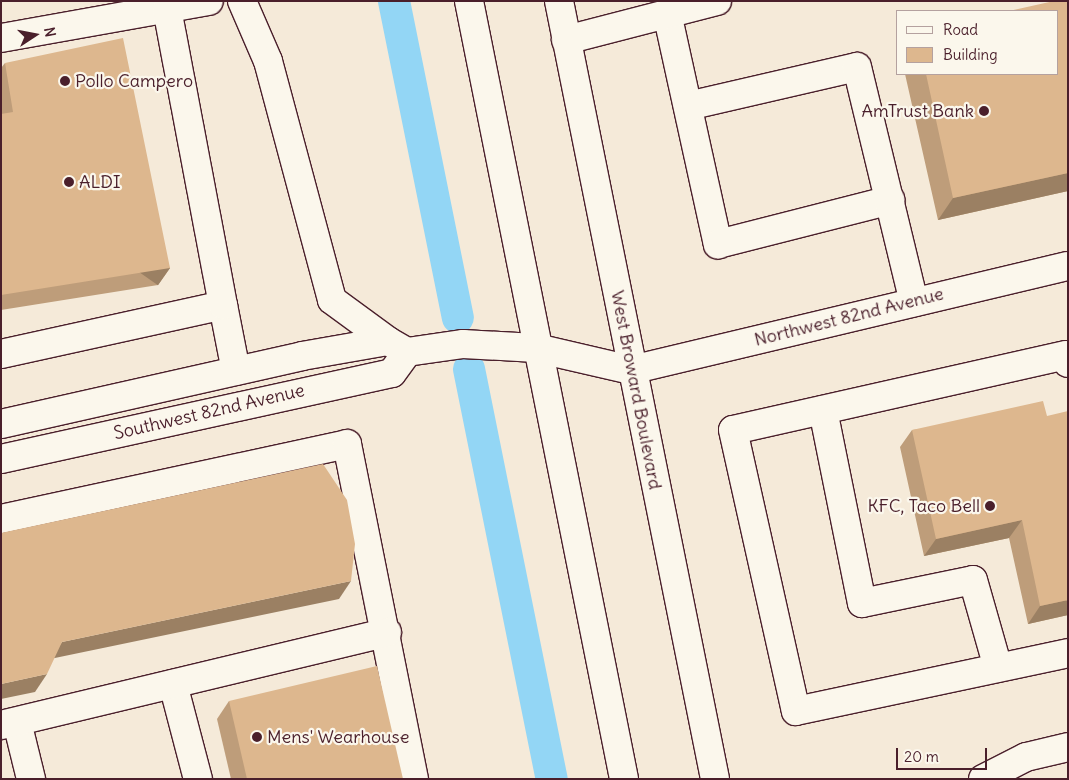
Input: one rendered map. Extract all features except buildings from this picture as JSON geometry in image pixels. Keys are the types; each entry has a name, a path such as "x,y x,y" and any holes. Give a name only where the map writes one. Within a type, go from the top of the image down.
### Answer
{"main road":[{"path":"1,38 209,1"},
{"path":"242,1 268,61 332,300 397,347"},
{"path":"469,1 536,348 624,779"},
{"name":"West Broward Boulevard","path":"558,1 715,779"},
{"path":"566,40 716,1"},
{"path":"167,9 236,371"},
{"path":"667,14 718,244 890,200"},
{"path":"688,106 857,67 914,302"},
{"name":"Northwest 82nd Avenue","path":"631,370 1068,266"},
{"path":"1,354 223,305"},
{"name":"Southwest 82nd Avenue","path":"1,424 236,371 397,347 463,344 536,348 631,370"},
{"name":"Southwest 82nd Avenue","path":"1,459 392,373 397,347"},
{"path":"1068,363 1066,355 733,430 796,711 1068,653"},
{"path":"126,396 133,429"},
{"path":"823,410 862,604 973,580 998,668"},
{"path":"1,519 347,444 414,779"},
{"path":"31,779 9,724 386,632"},
{"path":"173,684 198,779"},
{"path":"983,779 1026,757 1068,747"}],"waterway":[{"path":"394,1 458,318"},
{"path":"469,369 552,779"}],"place":[{"name":"Pollo Campero","path":"65,81"},
{"name":"AmTrust Bank","path":"984,111"},
{"name":"ALDI","path":"69,182"},
{"name":"KFC, Taco Bell","path":"990,506"},
{"name":"Mens' Wearhouse","path":"257,737"}]}
